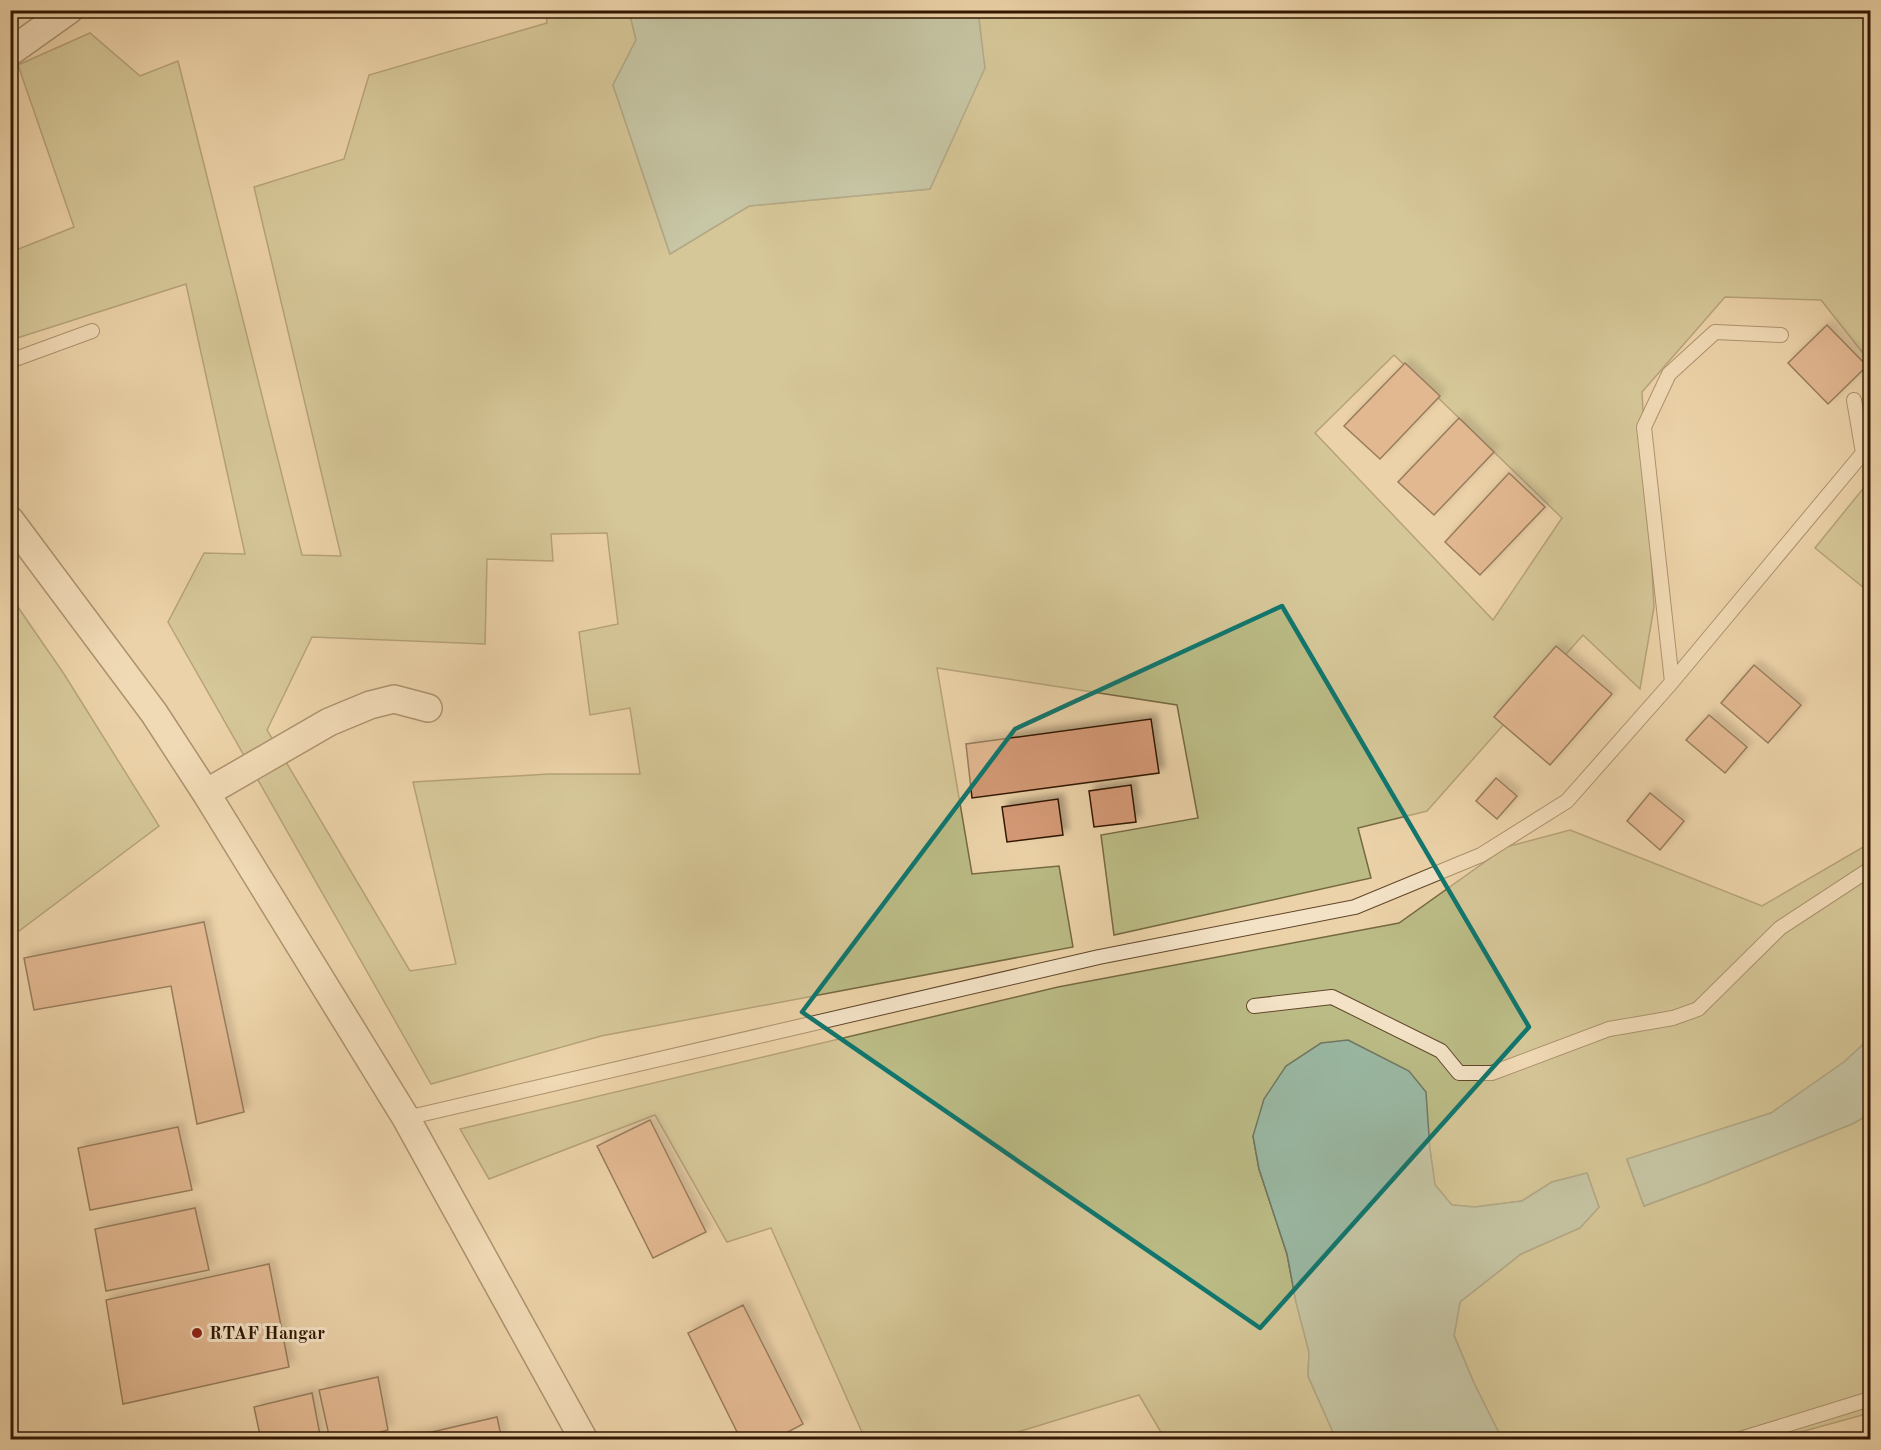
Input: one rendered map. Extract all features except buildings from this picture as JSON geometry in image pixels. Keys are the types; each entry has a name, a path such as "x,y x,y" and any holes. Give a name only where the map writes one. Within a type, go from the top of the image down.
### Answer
{"street":[{"path":"10,52 69,10"},
{"path":"10,520 154,713 206,793 406,1118 584,1440"},
{"path":"206,793 329,722 370,705 394,699 428,708"}],"lane":[{"path":"10,361 92,331"},
{"path":"1672,682 1644,427 1669,374 1714,332 1781,335"},
{"path":"406,1118 1099,957 1354,907 1481,855 1568,801 1672,682 1863,453 1854,400"},
{"path":"1254,1006 1332,997 1442,1051 1459,1073 1492,1073 1609,1029 1673,1018 1698,1009 1780,928 1870,870"},
{"path":"1737,1440 1870,1399"}],"highlighted area":[{"path":"1282,606 1529,1027 1260,1328 802,1012 1015,729"}],"green space":[{"path":"546,11 629,11 636,40 613,85 670,254 749,206 930,189 984,68 978,11 1870,11 1870,362 1821,300 1725,297 1642,392 1654,607 1640,689 1583,635 1427,811 1358,828 1371,878 1114,935 1101,835 1198,818 1177,705 937,668 972,874 1059,866 1073,947 601,1036 431,1084 168,622 204,553 245,554 186,284 11,340 11,252 74,227 18,65 90,33 140,76 178,61 302,555 341,556 254,187 344,159 369,75 547,23","holes":["1394,355 1562,518 1493,620 1315,433","607,533 618,624 579,632 590,715 630,708 640,774 549,774 413,782 456,964 410,971 267,730 312,637 485,644 487,559 553,561 551,534"]},
{"path":"1870,480 1870,593 1815,548"},
{"path":"11,597 64,674 159,826 11,937"},
{"path":"1570,830 1762,906 1870,843 1870,1038 1844,1062 1771,1113 1627,1160 1644,1206 1852,1124 1870,1114 1870,1413 1775,1439 1502,1439 1474,1383 1454,1335 1460,1302 1521,1254 1580,1228 1599,1207 1587,1174 1552,1182 1522,1201 1475,1207 1452,1205 1435,1185 1430,1150 1253,1136 1259,1169 1287,1254 1309,1352 1308,1376 1336,1439 1165,1439 1139,1395 995,1439 865,1439 771,1228 727,1242 655,1115 489,1179 460,1129 1058,987 1399,923 1506,847"}],"shaded area":[{"path":"629,11 978,11 985,68 930,189 749,206 670,254 613,85 636,40"},
{"path":"1870,1038 1870,1114 1852,1124 1644,1206 1627,1159 1771,1113 1844,1062"},
{"path":"1348,1040 1409,1071 1426,1092 1435,1185 1452,1205 1475,1207 1522,1201 1552,1182 1587,1173 1599,1207 1580,1228 1521,1254 1460,1302 1454,1336 1502,1439 1336,1439 1308,1376 1309,1352 1287,1254 1259,1169 1253,1136 1264,1099 1286,1066 1321,1043"}],"place":[{"name":"RTAF Hangar","path":"197,1333"}]}
